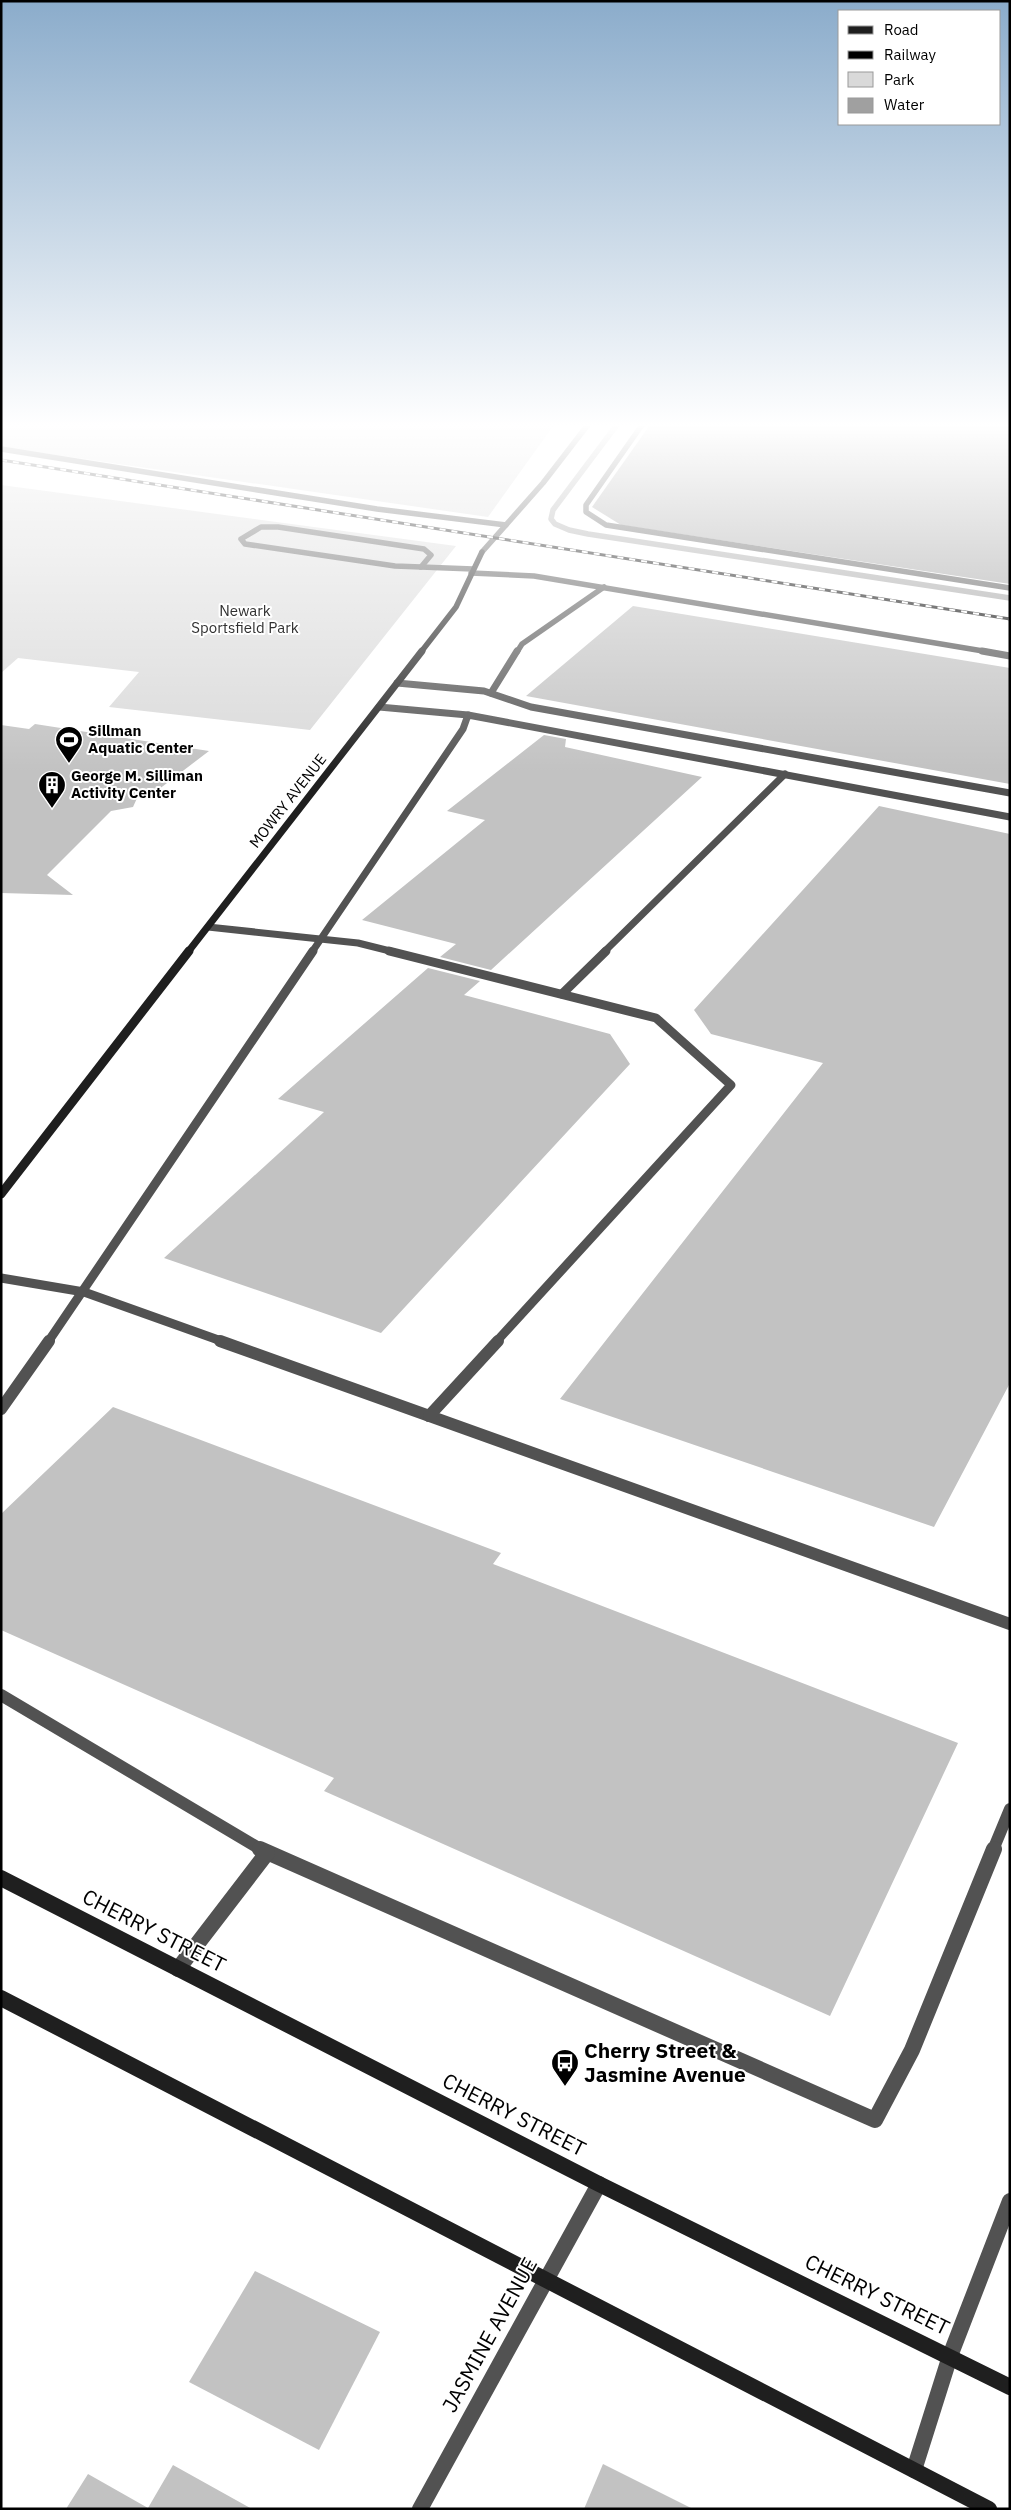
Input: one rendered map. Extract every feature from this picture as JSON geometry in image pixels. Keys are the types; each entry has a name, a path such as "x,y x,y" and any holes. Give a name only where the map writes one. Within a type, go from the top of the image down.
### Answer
{"main road":[{"name":"MOWRY AVENUE","path":"1,1194 456,607 482,552"},
{"name":"CHERRY STREET","path":"1,1878 599,2184 1010,2387"},
{"path":"1,1998 989,2509"}],"street":[{"path":"241,539 245,544 395,566 534,576 1010,656"},
{"path":"359,539 424,549 431,554 421,567"},
{"name":"MOWRY AVENUE","path":"482,552 493,539"},
{"path":"697,539 1010,588"},
{"path":"491,693 522,644 604,587"},
{"path":"397,683 491,693 531,707 1010,793"},
{"path":"379,707 468,715 1010,817"},
{"path":"1,1409 84,1292 463,729 468,715"},
{"path":"562,994 785,774"},
{"path":"208,927 358,943 656,1018 731,1085 429,1416"},
{"path":"1,1278 84,1292 1010,1624"},
{"path":"1,1695 267,1854 874,2120 912,2050 1010,1809"},
{"path":"178,1969 267,1854"},
{"name":"JASMINE AVENUE","path":"420,2509 599,2184"},
{"path":"914,2470 950,2356 1010,2201"}],"green space":[{"name":"Newark Sportsfield Park","path":"1,539 405,539 456,546 310,730 109,707 139,672 18,658 1,673"}],"water":[{"path":"714,539 1010,539 1010,584"}],"building":[{"path":"633,606 1010,668 1010,784 526,696"},
{"name":"George M. Silliman Activity Center","path":"35,724 209,751 150,796 138,796 133,807 111,811 47,875 73,895 1,893 1,725 29,729"},
{"path":"544,735 566,739 565,747 702,777 491,970 440,957 456,944 362,920 485,820 447,811"},
{"path":"879,806 1010,834 1010,1383 934,1527 560,1399 823,1063 711,1034 694,1010"},
{"path":"428,968 480,981 464,995 610,1034 630,1064 381,1333 164,1258 324,1112 278,1099"},
{"path":"113,1407 501,1553 493,1564 958,1743 830,2016 324,1791 334,1778 1,1630 1,1514"},
{"path":"255,2271 380,2332 319,2450 189,2382"},
{"path":"603,2464 693,2509 584,2509"},
{"path":"173,2465 252,2509 66,2509 88,2474 148,2508"}],"waterway":[{"path":"622,539 1010,598"}],"railway":[{"path":"503,539 1010,619"}],"place":[{"name":"Sillman Aquatic Center","path":"69,764"},
{"name":"George M. Silliman Activity Center","path":"52,809"},
{"name":"Cherry Street & Jasmine Avenue","path":"565,2087"}]}
